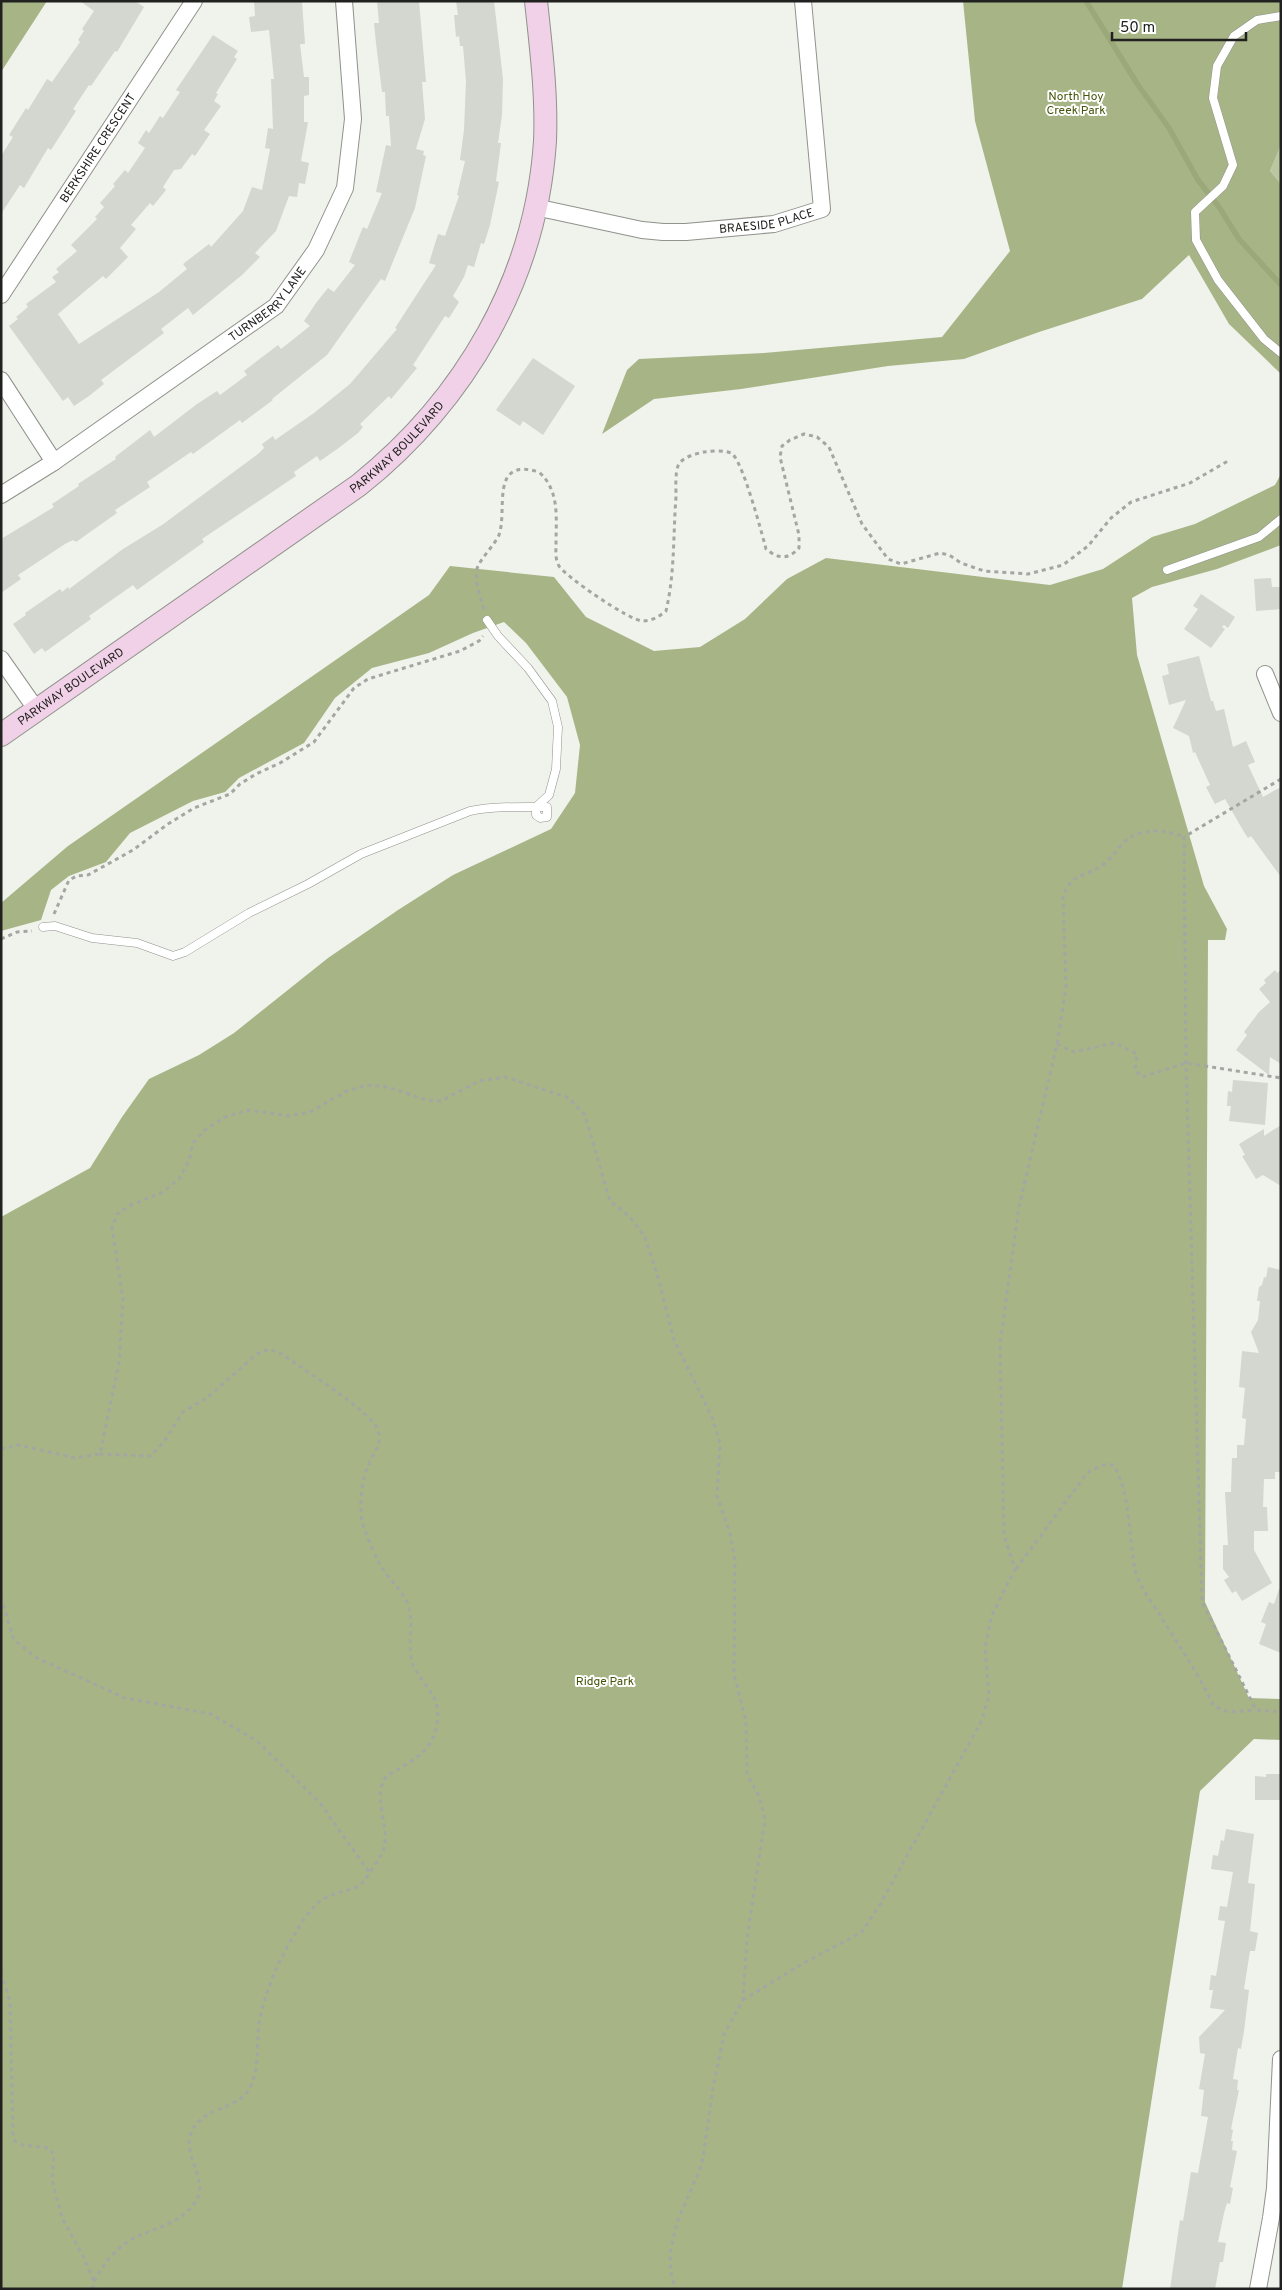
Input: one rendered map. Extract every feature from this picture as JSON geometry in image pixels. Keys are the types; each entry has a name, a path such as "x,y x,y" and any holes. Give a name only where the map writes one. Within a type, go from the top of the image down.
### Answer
{"street":[{"name":"BERKSHIRE CRESCENT","path":"1,295 194,1"},
{"name":"TURNBERRY LANE","path":"1,495 54,462 276,306 316,250 345,188 352,128 353,118 344,1"},
{"name":"PARKWAY BOULEVARD","path":"1,735 359,485 405,445 426,423 457,384 484,341 514,277 535,208 544,150 546,115 536,1"},
{"name":"BRAESIDE PLACE","path":"535,208 642,230 663,232 774,224 822,209 803,1"},
{"path":"1,380 54,462"},
{"path":"1,659 36,709"},
{"path":"1264,674 1281,713"},
{"path":"1258,2289 1272,2218 1281,2059"}],"lane":[{"path":"1281,16 1257,20 1234,36 1217,66 1214,98 1233,165 1220,188 1194,212 1196,240 1218,280 1264,339 1281,353"},
{"path":"1167,570 1259,537 1281,519"},
{"path":"43,927 55,926 92,938 137,944 173,956 185,952 249,913 308,884 361,854 470,811 484,808 548,807 556,769 558,726 552,701 528,668 498,636 487,620"},
{"path":"536,807 550,795"}],"path":[{"path":"1,938 17,932 31,931 43,927 56,909 69,880 77,876 88,875 133,850 194,808 230,794 240,784 256,774 298,754 314,742 354,688 368,678 460,651 479,640 486,631 487,620 477,588 477,566 498,535 503,507 502,488 511,474 521,470 539,472 552,487 555,500 556,556 559,566 602,599 640,621 657,618 666,611 673,573 674,517 678,466 686,458 697,454 713,450 731,453 736,458 766,549 775,557 785,558 793,555 799,548 799,535 780,457 782,446 804,434 817,437 829,447 862,524 888,560 901,564 940,553 949,555 961,564 984,571 1028,574 1063,565 1088,546 1111,518 1131,502 1190,483 1228,462"},
{"path":"1184,837 1281,779"},
{"path":"1015,1570 1004,1535 1000,1344 1019,1207 1057,1044 1066,987 1063,896 1067,885 1074,878 1098,868 1112,858 1123,842 1140,834 1159,830 1170,831 1184,837"},
{"path":"1184,837 1186,1063 1202,1602 1256,1710"},
{"path":"1057,1044 1074,1052 1115,1043 1137,1054 1135,1070 1142,1077 1186,1063 1281,1078"},
{"path":"100,1454 119,1362 124,1299 112,1228 117,1214 131,1205 161,1194 179,1179 189,1161 193,1143 206,1129 225,1117 249,1110 289,1116 310,1112 347,1091 367,1085 388,1087 426,1100 440,1101 479,1081 505,1077 569,1098 585,1115 610,1201 629,1216 645,1237 657,1274 674,1340 712,1417 720,1443 717,1496 730,1533 736,1562 734,1674 746,1721 747,1774 759,1796 765,1820 747,1939 743,2000 724,2034 713,2088 702,2164 677,2222 670,2253 671,2273 675,2289"},
{"path":"1,1449 20,1445 75,1458 100,1454 150,1456 164,1443 183,1412 208,1397 257,1354 270,1349 282,1354 369,1416 378,1430 379,1446 369,1463 362,1489 362,1522 380,1566 402,1595 409,1608 412,1665 437,1701 437,1723 433,1741 420,1757 386,1777 384,1782 381,1803 384,1850 360,1885 320,1900 296,1932 273,1976 259,2024 258,2055 254,2076 248,2090 239,2100 213,2110 199,2120 190,2134 189,2151 197,2174 199,2188 197,2199 187,2211 161,2228 130,2240 108,2260 94,2281 92,2289"},
{"path":"743,2000 802,1964 862,1932 881,1902 982,1720 989,1695 985,1648 992,1615 1015,1570 1087,1473 1102,1465 1113,1465 1119,1472 1130,1525 1135,1570 1145,1591 1200,1679 1214,1706 1228,1712 1256,1710 1281,1712"},
{"path":"1,1597 14,1640 37,1658 124,1698 211,1714 257,1741 320,1803 369,1872"},
{"path":"1,1973 10,2001 13,2136 15,2141 23,2145 50,2148 54,2155 52,2180 62,2218 83,2256 94,2281"}],"green space":[{"path":"1,1 47,1 1,72"},
{"name":"North Hoy Creek Park","path":"963,1 1281,1 1281,145 1270,171 1281,184 1281,374 1229,324 1189,255 1142,299 1039,332 964,359 888,366 741,389 654,399 602,434 627,370 639,359 764,353 942,337 1010,251 975,121"},
{"path":"1281,145 1281,184 1270,171"},
{"name":"Ridge Park","path":"1281,474 1281,545 1217,569 1152,587 1132,598 1137,655 1204,886 1227,929 1225,940 1208,940 1205,1602 1249,1698 1281,1699 1281,1740 1254,1739 1200,1791 1122,2289 1,2289 1,1217 90,1168 122,1117 149,1079 199,1055 234,1033 328,958 453,875 551,829 575,793 580,745 567,697 526,643 504,622 473,633 429,653 372,668 335,698 304,743 239,778 225,792 193,801 130,833 106,862 69,876 51,890 41,920 1,931 1,903 68,846 429,595 450,566 554,577 586,617 654,651 700,647 745,619 787,579 826,558 1050,585 1103,569 1152,537 1195,524 1275,485"}],"building":[{"path":"80,1 135,1 144,7 117,52 115,51 73,109 76,111 51,150 48,148 24,188 20,185 1,214 1,156 13,137 9,135 26,108 28,110 47,79 52,82 80,42 78,40 84,31 82,29 94,11"},
{"path":"254,1 302,1 305,44 300,44 304,77 309,77 309,95 304,96 304,122 308,122 301,161 309,163 305,184 299,183 297,197 289,196 276,231 255,253 260,257 242,275 193,315 188,308 161,329 164,333 101,380 104,384 89,396 74,406 68,397 63,401 9,326 28,307 26,304 56,282 52,277 59,272 56,269 77,251 71,245 97,219 95,217 104,207 100,203 115,186 113,184 125,170 128,173 145,148 138,143 146,130 149,133 160,116 163,118 180,92 176,90 213,35 238,51 234,57 237,59 216,93 218,94 214,101 221,106 204,130 210,134 195,156 192,154 181,169 174,170 163,187 166,190 153,206 150,203 131,225 136,229 120,248 128,257 106,279 103,276 58,314 79,344 159,292 187,269 183,264 209,244 211,247 243,211 252,187 262,190 270,149 265,148 268,128 273,129 271,79 274,79 269,30 251,32 249,17 255,16"},
{"path":"377,1 419,1 426,82 422,82 425,119 416,149 424,151 423,155 426,156 415,208 385,281 381,279 327,355 273,400 242,423 240,420 193,454 191,452 147,482 150,487 115,510 117,513 76,542 73,540 65,544 18,575 21,579 1,593 1,539 54,507 52,504 116,459 115,457 150,430 154,437 197,404 217,391 220,395 247,375 244,371 278,345 281,349 310,326 304,321 316,303 328,288 334,292 355,265 349,262 363,227 367,229 382,193 376,192 386,145 391,146 389,116 386,116 385,92 382,92 374,23 379,23"},
{"path":"456,1 494,1 503,79 502,115 498,143 501,143 496,181 499,182 484,244 481,243 474,267 468,265 464,277 453,296 459,302 449,318 445,316 413,365 417,368 391,399 389,396 360,424 363,427 358,433 340,447 320,461 317,456 294,472 296,476 202,539 204,542 137,590 133,585 89,616 91,619 45,652 42,648 34,654 13,624 26,615 25,613 60,589 62,592 68,587 69,589 123,549 162,525 258,454 264,448 262,444 273,436 275,440 314,413 350,384 397,329 395,328 436,265 429,263 438,234 445,236 459,196 457,195 465,161 460,160 464,130 466,81 463,46 460,46 459,36 456,37 454,15 458,15"},
{"path":"533,358 575,386 543,435 523,421 520,426 496,410"},
{"path":"1271,578 1272,587 1281,587 1281,609 1256,611 1254,579"},
{"path":"1201,594 1235,617 1228,628 1224,625 1222,627 1225,629 1211,648 1184,629 1198,609 1193,606"},
{"path":"1199,656 1211,701 1213,701 1216,711 1224,709 1233,747 1246,741 1255,762 1248,765 1263,797 1281,787 1281,877 1251,836 1248,838 1225,799 1215,804 1206,787 1210,785 1195,752 1193,753 1189,736 1173,728 1186,700 1169,705 1162,676 1169,674 1167,664"},
{"path":"1275,970 1277,973 1281,970 1281,1064 1270,1057 1269,1075 1236,1050 1247,1035 1244,1032 1259,1012 1270,1002 1259,989 1266,983 1264,980"},
{"path":"1233,1080 1268,1083 1265,1125 1229,1121 1231,1106 1227,1106 1228,1091 1232,1092"},
{"path":"1281,1125 1281,1186 1263,1175 1256,1179 1242,1156 1245,1155 1239,1144 1264,1129 1264,1136"},
{"path":"1268,1267 1281,1270 1281,1472 1275,1472 1275,1479 1264,1479 1263,1507 1267,1507 1268,1531 1254,1531 1254,1550 1272,1583 1242,1601 1236,1591 1232,1593 1224,1580 1229,1577 1223,1569 1223,1545 1228,1545 1225,1492 1231,1492 1232,1458 1237,1458 1237,1445 1244,1445 1246,1419 1242,1418 1245,1388 1239,1387 1242,1351 1259,1353 1251,1332 1258,1320 1260,1301 1257,1301 1259,1287 1262,1285 1264,1277 1266,1278"},
{"path":"1279,1589 1281,1589 1281,1653 1259,1644 1266,1624 1261,1622 1269,1602 1274,1604"},
{"path":"1266,1774 1281,1774 1281,1800 1255,1800 1255,1776 1266,1777"},
{"path":"1226,1829 1254,1834 1248,1883 1255,1884 1250,1931 1258,1933 1255,1951 1250,1951 1244,1989 1249,1990 1244,2031 1241,2049 1238,2048 1233,2079 1238,2080 1237,2090 1239,2090 1231,2129 1233,2130 1232,2150 1237,2151 1230,2187 1233,2188 1230,2204 1227,2203 1224,2213 1218,2242 1226,2243 1223,2262 1220,2262 1215,2289 1170,2289 1180,2220 1183,2221 1191,2172 1198,2173 1208,2117 1201,2116 1204,2090 1199,2089 1205,2054 1200,2053 1199,2037 1225,2010 1210,2008 1213,1990 1209,1990 1211,1975 1216,1976 1225,1921 1218,1920 1220,1906 1227,1907 1233,1872 1211,1869 1213,1855 1218,1856 1221,1840 1224,1841"}],"waterway":[{"path":"1086,1 1138,85 1169,128 1198,180 1219,207 1239,239 1281,285"}]}
